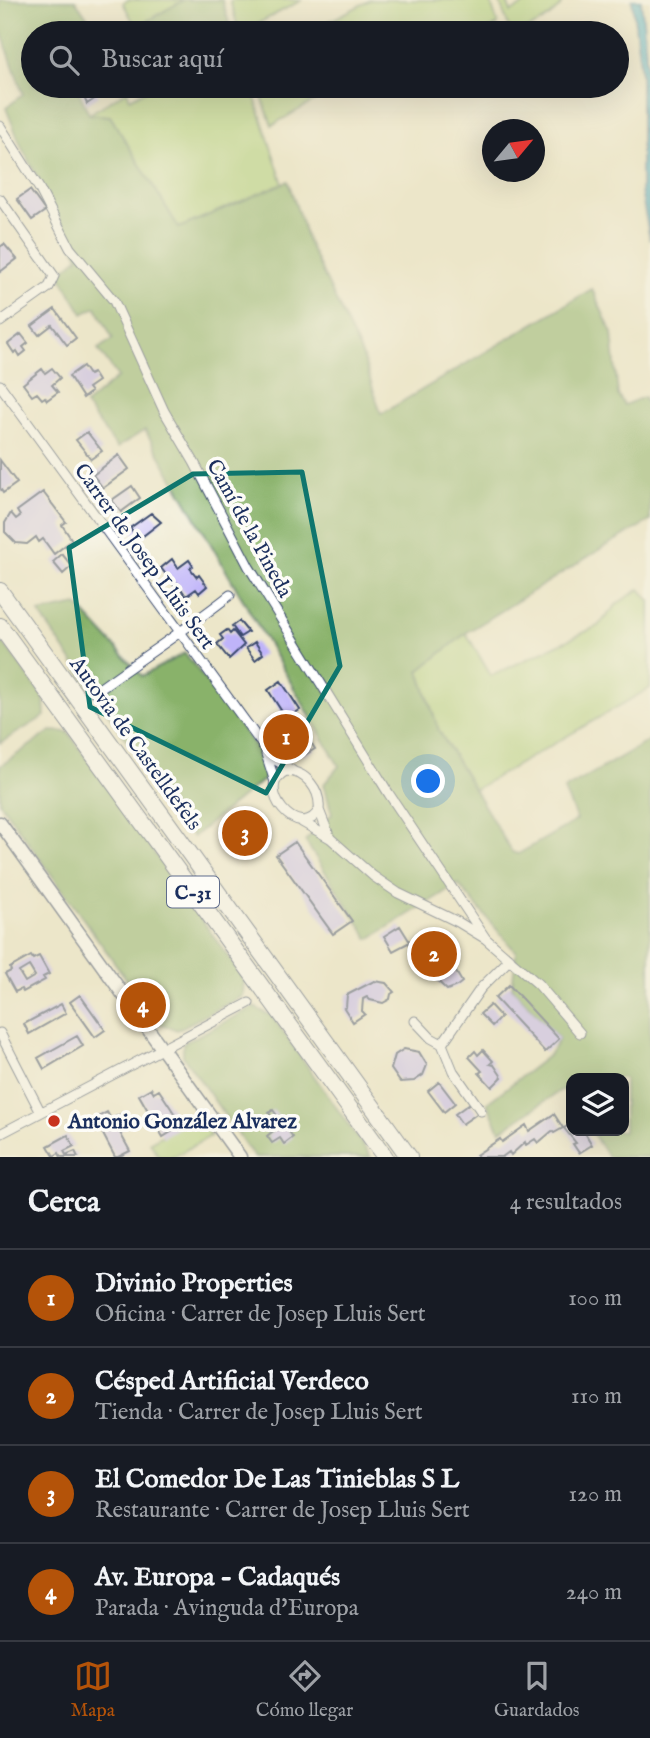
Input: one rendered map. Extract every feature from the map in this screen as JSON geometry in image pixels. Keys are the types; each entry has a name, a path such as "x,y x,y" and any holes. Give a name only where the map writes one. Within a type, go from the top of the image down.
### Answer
{"highway":[{"name":"Autovia de Castelldefels","path":"0,591 410,1157"},
{"name":"Autovia de Castelldefels","path":"0,626 385,1157"}],"street":[{"name":"Camí de la Pineda","path":"0,126 39,188 70,248 114,301 156,395 248,567 388,794 486,939"},
{"path":"0,199 53,273 54,280 0,322"},
{"name":"Carrer de Josep Lluis Sert","path":"0,385 263,746 275,761 307,779 314,787 320,802 318,810 330,838"},
{"path":"95,692 230,595"},
{"name":"Carrer de Josep Lluis Sert","path":"263,746 275,782 273,789 280,806 292,818 330,838 373,876 398,893 486,939 559,1006 580,1033"},
{"path":"275,782 280,773 293,771"},
{"path":"302,822 316,815 318,810"},
{"path":"0,823 240,1157"},
{"path":"442,1044 481,988 510,959"},
{"path":"0,1134 249,1003"},
{"path":"415,1021 431,1038 442,1044 453,1071 481,1111"},
{"path":"0,1033 40,1111"}],"highlighted area":[{"path":"302,472 340,666 266,793 90,707 69,548 193,474"}],"green space":[{"path":"0,0 75,0 90,21 21,21 21,88 0,28"},
{"path":"128,0 184,0 147,21 133,21 123,3"},
{"path":"184,0 222,0 228,21 147,21"},
{"path":"302,0 263,21 236,21 230,1"},
{"path":"370,0 490,0 497,21 330,21"},
{"path":"499,0 506,0 511,12 532,0 564,0 542,21 507,21"},
{"path":"21,96 21,98 82,98 89,114 110,116 179,228 288,181 308,242 363,357 381,414 592,289 612,333 618,395 624,405 644,397 650,411 650,521 466,633 419,671 439,731 512,852 518,854 577,820 564,790 650,740 650,1157 608,1157 594,1136 629,1136 629,1073 566,1073 566,1094 563,1089 500,1131 487,1103 549,1055 559,1039 512,988 516,952 458,884 369,939 305,841 332,814 324,784 339,766 145,430 117,448 85,405 118,377 98,349 113,339 96,307 83,314 59,274 79,257 22,148 6,108"},
{"path":"115,98 255,98 283,184 179,228 110,116 89,114"},
{"path":"262,98 320,98 272,125"},
{"path":"640,589 650,601 650,688 474,790 439,731 419,671 466,633 491,676 598,626 618,603"},
{"path":"77,605 142,676 185,653 274,771 193,837 39,613"},
{"path":"0,638 44,698 45,716 0,743"},
{"path":"51,731 68,732 244,979 243,996 177,1030 158,1023 0,803 0,766"},
{"path":"254,1007 272,1016 371,1157 254,1157 183,1056 183,1043"},
{"path":"197,1116 211,1136 173,1157 159,1157 150,1142"}],"water":[{"path":"632,0 641,0 644,30 649,120 650,240 641,191 641,74"}],"building":[{"path":"84,98 96,98 87,104"},
{"path":"30,190 45,211 32,220 17,199"},
{"path":"4,244 17,259 0,272 0,247"},
{"path":"55,309 76,338 67,345 52,325 39,335 32,326"},
{"path":"21,334 28,343 23,347 26,351 20,356 17,351 14,353 8,344"},
{"path":"83,366 89,375 93,373 98,381 88,388 91,392 83,398 69,376"},
{"path":"52,368 60,378 52,385 58,392 47,400 37,393 32,396 23,384 42,369 45,373"},
{"path":"87,432 102,451 91,459 76,440"},
{"path":"119,455 129,469 103,488 93,475"},
{"path":"0,460 17,483 3,493 0,488"},
{"path":"132,486 140,498 121,512 112,500"},
{"path":"43,492 66,522 62,525 72,540 54,554 43,539 39,542 36,537 27,544 16,543 5,532 5,523 11,513 16,519 20,516 17,511"},
{"path":"151,513 161,522 139,539 130,528"},
{"path":"62,554 72,566 63,574 53,562"},
{"path":"172,559 178,568 189,560 193,566 190,568 207,586 199,593 196,589 186,596 161,568"},
{"path":"239,621 248,632 240,637 232,626"},
{"path":"227,630 230,634 233,631 244,645 229,659 217,644 223,639 220,635"},
{"path":"255,642 263,654 255,660 246,648"},
{"path":"281,681 300,710 286,718 268,690"},
{"path":"301,726 315,749 303,756 292,738 286,742 281,735"},
{"path":"250,815 266,836 243,854 227,833"},
{"path":"295,842 352,921 333,934 276,855"},
{"path":"400,926 410,942 393,951 384,936"},
{"path":"434,949 455,970 462,982 457,986 447,990 426,970 428,968 423,962"},
{"path":"31,956 33,959 39,956 49,974 43,977 45,980 23,992 21,989 15,992 5,974 11,971 10,968","holes":["29,966 35,976 25,982 19,972"]},
{"path":"374,981 386,983 394,992 390,999 383,1003 367,997 363,999 362,1011 365,1014 353,1022 344,1008 347,995"},
{"path":"509,985 559,1039 545,1052 495,998"},
{"path":"80,995 105,1030 95,1037 70,1002"},
{"path":"61,1004 66,1013 29,1034 24,1024"},
{"path":"490,1005 501,1017 492,1026 480,1014"},
{"path":"77,1036 83,1046 44,1069 38,1058"},
{"path":"404,1049 419,1052 427,1065 423,1075 414,1081 400,1082 391,1069 395,1055"},
{"path":"483,1050 493,1061 490,1064 494,1065 502,1077 492,1087 469,1057 475,1051 478,1055"},
{"path":"439,1082 455,1103 444,1112 428,1091"},
{"path":"151,1088 154,1093 159,1090 182,1125 163,1137 139,1095"},
{"path":"470,1103 478,1113 462,1124 455,1114"},
{"path":"273,1110 293,1137 284,1144 280,1138 272,1143 267,1136 279,1126 269,1113"},
{"path":"107,1112 111,1119 121,1114 128,1126 119,1131 130,1151 118,1157 115,1157 95,1119"},
{"path":"554,1114 563,1128 554,1133 552,1131 538,1143 535,1139 526,1145 525,1142 511,1155 509,1152 502,1157 476,1155 500,1139 502,1142 526,1125 529,1131"},
{"path":"68,1135 74,1146 64,1151 66,1155 75,1151 78,1157 61,1157 59,1153 54,1156 48,1146"},
{"path":"570,1136 587,1136 592,1145 579,1153 573,1144 576,1143"}],"place":[{"name":"Divinio Properties","path":"286,737"},
{"name":"El Comedor De Las Tinieblas S L","path":"245,833"},
{"name":"Césped Artificial Verdeco","path":"434,954"},
{"name":"Av. Europa - Cadaqués","path":"143,1005"},
{"name":"Antonio González Alvarez","path":"54,1121"}]}
